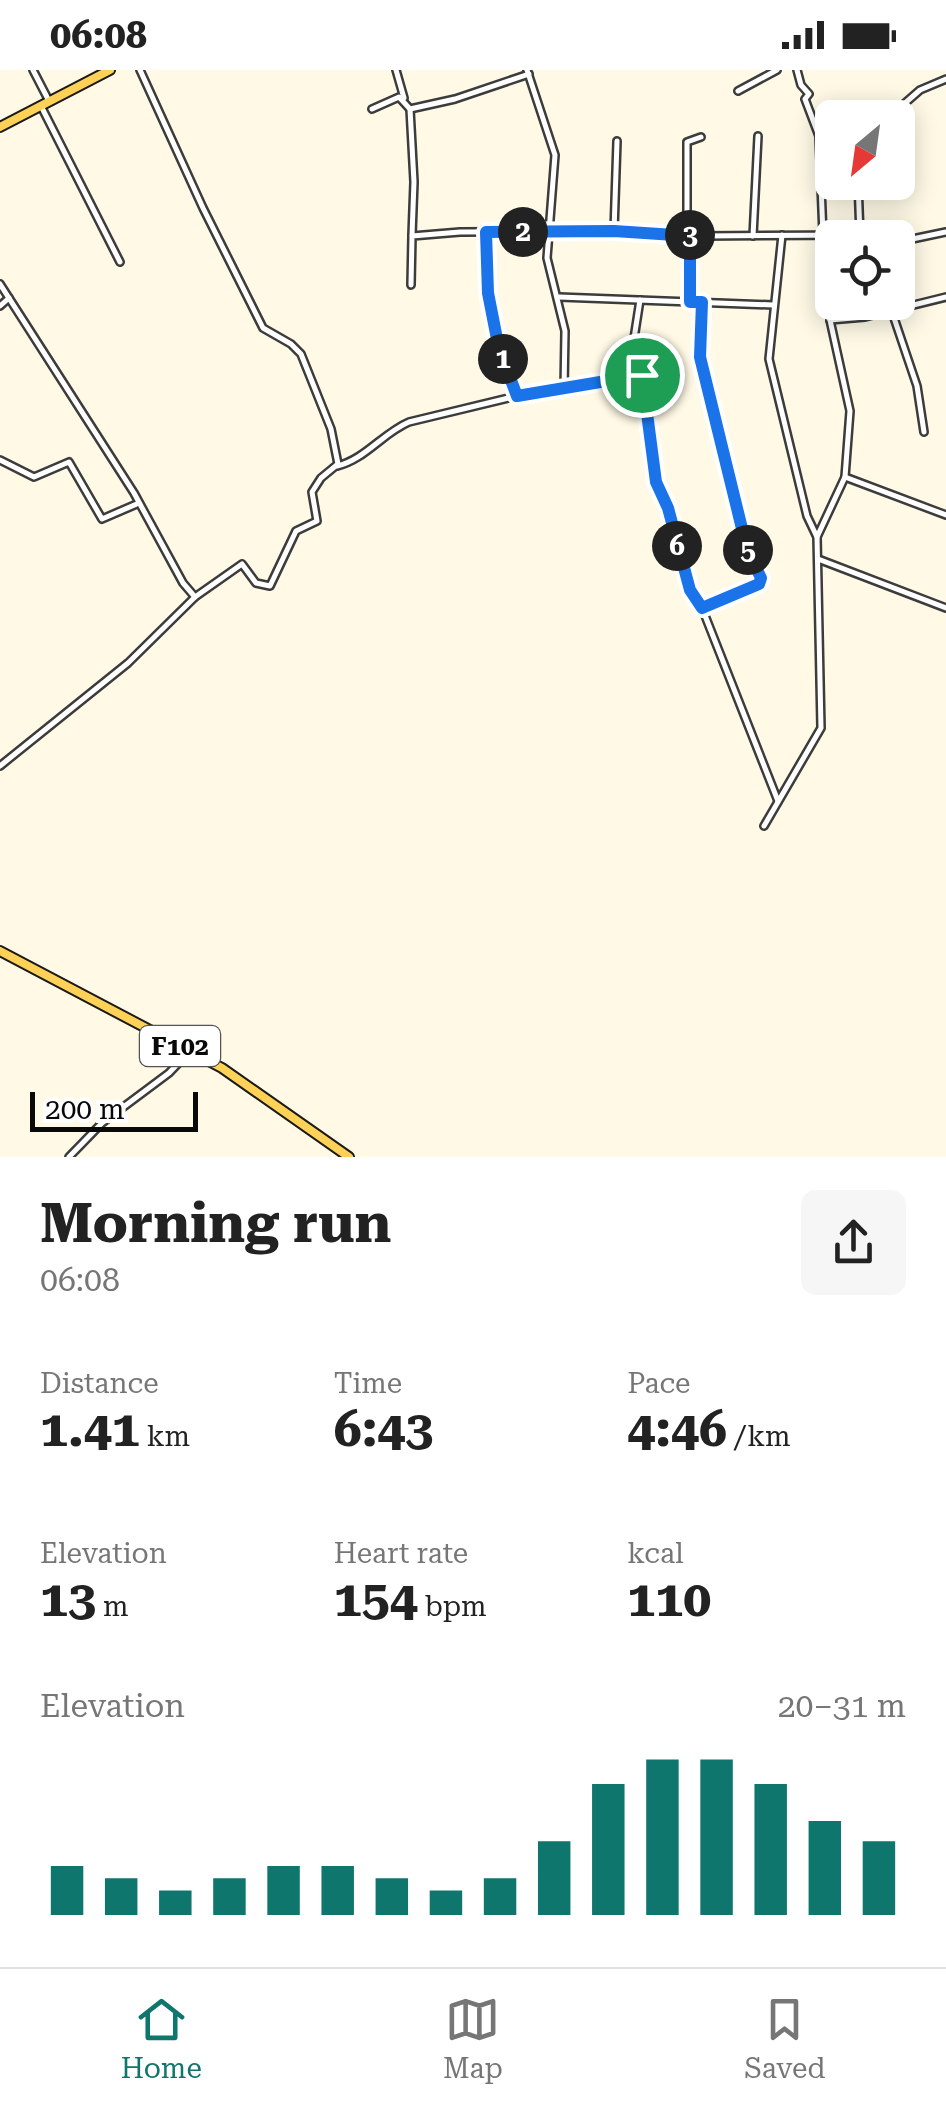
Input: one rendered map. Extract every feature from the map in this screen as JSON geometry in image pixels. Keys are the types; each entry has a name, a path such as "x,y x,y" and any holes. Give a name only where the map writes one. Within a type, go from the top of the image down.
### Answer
{"main road":[{"path":"0,127 110,70"},
{"name":"F102","path":"0,950 249,1085 349,1157"}],"street":[{"path":"33,70 45,104 120,262"},
{"path":"140,70 263,328 301,354 332,429 337,466"},
{"path":"396,70 404,101"},
{"path":"738,91 777,70"},
{"path":"797,70 809,94 807,111 820,136 822,220"},
{"path":"410,108 455,99 528,72 555,155 547,258 567,345 564,389"},
{"path":"910,100 924,88 946,79"},
{"path":"372,109 399,98 410,108 414,182 411,285"},
{"path":"752,236 758,136"},
{"path":"690,302 687,142 701,138"},
{"path":"614,231 617,141"},
{"path":"412,236 614,231 815,235"},
{"path":"486,232 488,293 499,349 517,396"},
{"path":"915,238 946,232"},
{"path":"764,826 821,728 817,537 807,516 769,359 782,235"},
{"path":"0,284 138,503 183,583 195,596"},
{"path":"559,297 773,304"},
{"path":"915,303 946,297"},
{"path":"0,306 9,298"},
{"path":"640,300 633,345 642,375 656,482 668,508 690,590 702,608 778,801"},
{"path":"702,302 700,357 747,549 761,578 759,584 702,608"},
{"path":"817,537 844,477 850,410 830,320"},
{"path":"895,320 917,386 924,432"},
{"path":"0,766 128,662 195,596 242,564 256,584 270,586 296,531 317,521 314,488 337,466 350,462 394,428 517,396 642,375"},
{"path":"0,460 34,477 69,462 102,518 138,503"},
{"path":"844,477 946,515"},
{"path":"818,559 946,608"},
{"path":"70,1157 102,1122 169,1073 190,1051"}],"route":[{"path":"614,231 690,236 690,302 702,302 700,357 747,549 761,578 759,584 702,608 690,590 668,508 656,482 642,375 517,396 499,349 488,293 486,232 614,231"}]}
